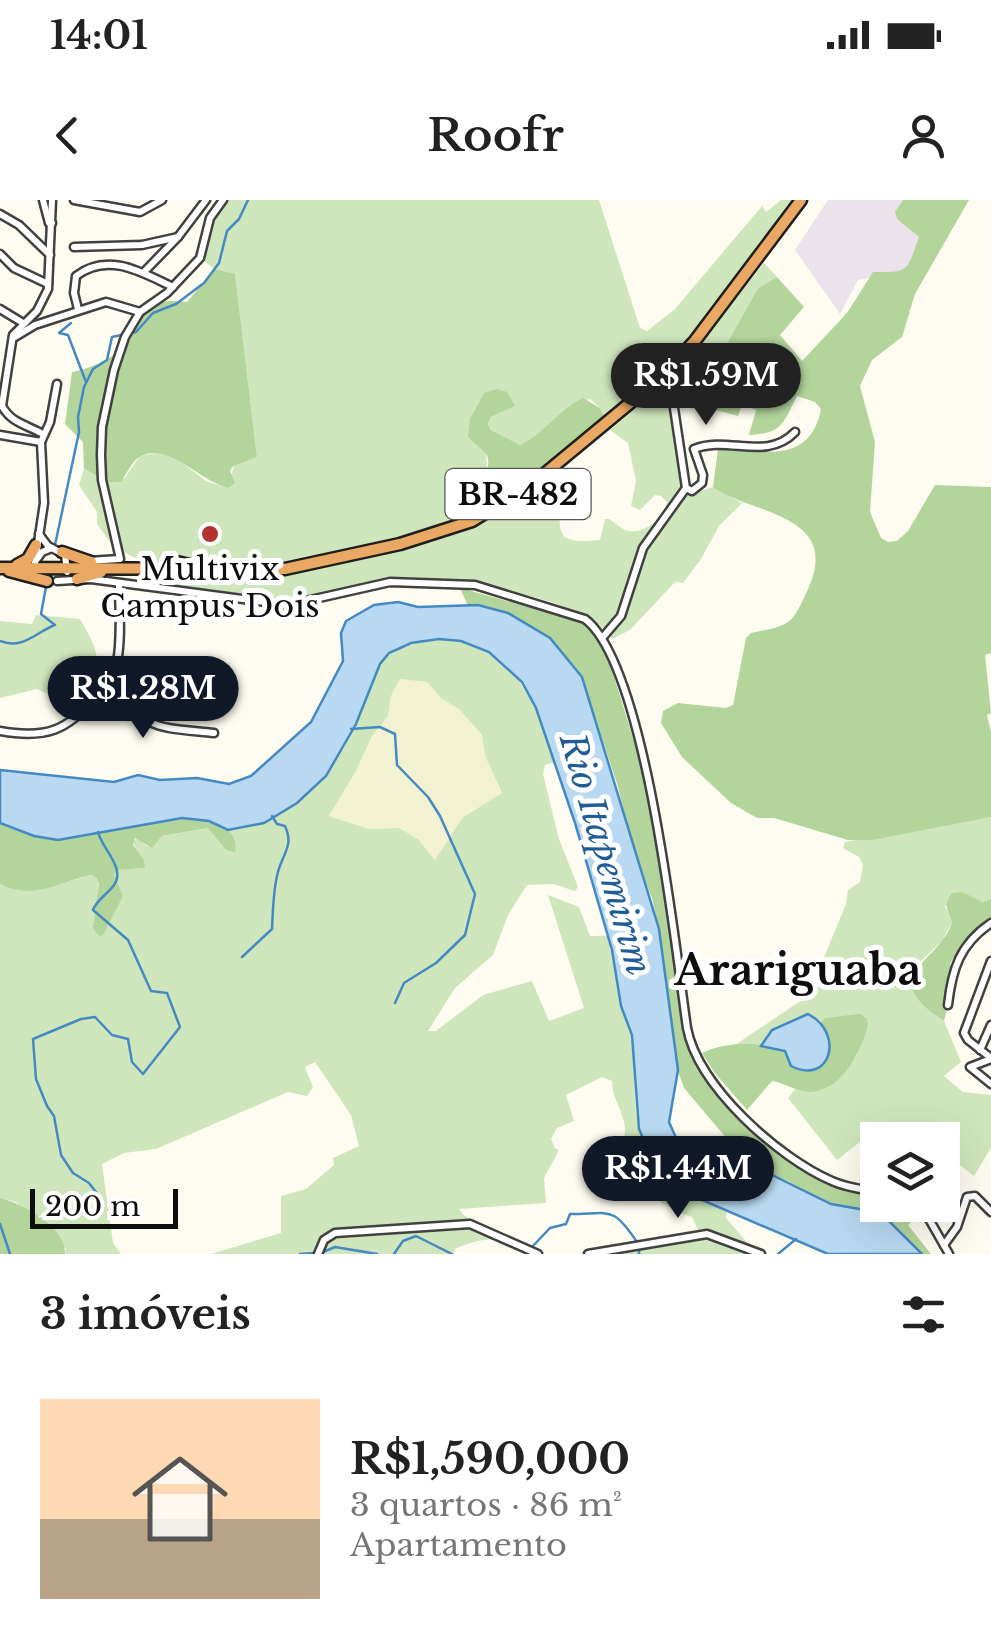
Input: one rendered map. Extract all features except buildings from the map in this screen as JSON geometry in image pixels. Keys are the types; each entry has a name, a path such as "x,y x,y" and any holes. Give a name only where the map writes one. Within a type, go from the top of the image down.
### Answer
{"highway":[{"name":"BR-482","path":"120,563 204,569 304,566 414,540 472,521 546,473 676,362 801,200"},
{"path":"4,568 28,559 37,539"},
{"path":"57,550 81,572"},
{"path":"169,560 204,569"},
{"path":"4,568 35,565 81,572 120,563"},
{"path":"4,568 52,581"}],"street":[{"path":"43,200 50,223"},
{"path":"42,438 7,416 2,406 11,341 22,323 44,302 52,200"},
{"path":"74,200 130,212 147,210 162,200"},
{"path":"145,271 206,200"},
{"path":"120,563 102,480 102,427 120,349 140,312 200,258 210,218 223,200"},
{"path":"0,214 19,225 50,255"},
{"path":"74,246 142,245 178,237"},
{"path":"0,254 14,268 48,284"},
{"path":"78,308 74,282 82,271 109,264 145,271 172,287"},
{"path":"11,341 24,330 78,308 106,302 140,312"},
{"path":"0,310 22,323"},
{"path":"603,637 620,616 643,548 686,488 674,408 676,362"},
{"path":"57,384 50,422 42,438 44,491 35,565 39,576 52,581 81,572"},
{"path":"686,488 692,491 702,483 694,449 778,446 794,432"},
{"path":"0,435 42,438"},
{"path":"37,539 57,550 81,572 118,583 288,605 390,582 475,585 585,619 611,650 648,772 687,1028 698,1060 738,1111 782,1150 837,1184 860,1188"},
{"path":"35,565 42,552 57,550"},
{"path":"52,581 81,572"},
{"path":"0,731 29,734 62,728 82,714 109,682 118,647 118,583"},
{"path":"109,682 129,708 152,726 214,733"},
{"path":"948,1005 961,951 991,922"},
{"path":"991,962 965,1028 968,1040 991,1058"},
{"path":"980,1050 991,1025"},
{"path":"991,1058 971,1065 971,1070 991,1084"},
{"path":"944,1245 957,1227 967,1197 975,1196 991,1212"},
{"path":"931,1222 950,1254"},
{"path":"318,1254 324,1240 335,1233 458,1223 482,1228 538,1254"},
{"path":"588,1254 707,1234 761,1254"}],"shaded area":[{"path":"828,200 908,200 896,218 926,236 909,270 858,280 840,314 795,250"}],"green space":[{"path":"223,200 599,200 640,328 647,331 675,309 762,206 766,212 781,200 798,200 681,350 606,420 590,399 569,408 520,445 491,430 488,424 491,417 515,406 484,393 487,472 467,505 463,521 294,564 153,563 113,546 97,524 97,512 79,485 84,468 98,478 124,479 140,456 161,452 171,454 206,481 228,488 234,465 257,457 235,275 215,269 201,259"},
{"path":"903,200 969,200 915,294 902,337 872,360 860,386 875,442 870,512 881,538 897,541 908,531 935,485 991,487 991,653 985,655 991,713 987,715 991,732 991,817 872,840 848,840 774,818 757,818 731,803 682,757 661,723 663,711 678,703 726,708 733,705 746,638 751,633 782,626 793,618 815,564 813,545 803,531 788,520 713,487 718,449 767,452 795,447 815,427 821,409 815,402 797,396 780,426 749,435 756,410 742,405 738,416 683,401 693,379 720,356 758,288 777,277 804,307 780,335 802,361 847,313 873,272 905,268 919,237 897,219 895,212"},
{"path":"764,263 777,277 758,288 720,356 693,379 673,421 690,494 713,487 742,503 719,526 683,583 675,582 630,630 612,639 598,624 545,600 443,581 391,580 313,599 272,603 151,581 151,574 266,576 320,569 462,532 539,487 548,487 558,494 564,537 600,540 605,519 630,531 644,529 657,520 667,502 655,495 640,510 631,506 636,481 628,443 610,430 673,372"},
{"path":"215,269 235,274 257,457 233,466 230,471 235,483 228,488 173,458 152,453 134,461 121,482 105,482 84,468 83,442 65,424 72,372 117,352 150,307 170,301 187,302"},
{"path":"497,389 507,392 515,406 491,417 488,424 491,430 520,445 583,398 600,408 606,420 515,491 463,521 488,460 468,437 470,419 484,393"},
{"path":"460,588 584,622 601,634 651,797 686,1030 695,1050 764,1137 813,1174 860,1193 860,1209 831,1204 768,1175 733,1146 684,1088 675,1063 652,898 635,857 618,787 582,677 478,605 468,606"},
{"path":"36,615 80,619 93,645 97,664 94,673 70,705 37,689 0,698 0,621 32,624"},
{"path":"439,639 465,643 486,652 503,664 529,697 555,762 545,765 543,774 559,839 578,887 575,891 553,884 527,885 508,915 493,955 455,988 428,1031 436,1031 483,995 532,981 549,1021 584,1008 548,895 579,907 590,936 608,936 621,1006 632,1035 636,1113 655,1166 688,1194 727,1212 726,1218 757,1254 581,1254 699,1232 692,1217 653,1196 631,1171 624,1153 624,1122 612,1081 602,1077 566,1095 574,1121 557,1128 551,1139 559,1150 544,1178 546,1203 459,1209 463,1215 543,1254 491,1240 467,1244 453,1254 211,1254 281,1233 281,1196 306,1189 334,1165 333,1158 359,1146 351,1115 315,1062 305,1067 313,1087 307,1096 288,1092 156,1149 124,1153 102,1164 113,1243 121,1254 65,1254 66,1249 16,1202 0,1198 0,884 34,890 91,875 98,878 96,911 102,935 120,897 114,875 117,870 144,868 132,840 138,839 147,846 162,836 209,828 226,850 235,839 228,830 244,828 343,750 386,658 406,646","holes":["400,679 427,682 482,735 485,756 502,793 462,818 435,860 418,839 399,828 369,829 329,816 372,736 388,716 391,696"]},
{"path":"400,679 427,682 442,699 459,709 482,736 485,756 502,794 462,818 435,860 418,839 399,828 369,829 329,816 372,736 388,716 391,696"},
{"path":"991,817 991,899 983,902 967,896 945,906 952,922 942,941 919,963 932,1013 944,1021 961,1062 944,1076 963,1092 991,1095 991,1148 974,1176 960,1165 960,1122 860,1122 860,1142 837,1160 788,1098 796,1088 803,1090 856,1057 868,1025 848,1017 825,1018 822,1022 808,1014 772,1030 761,1046 735,1045 808,996 846,904 848,890 860,882 863,865 859,857 843,848 845,842"},
{"path":"182,818 210,822 227,830 236,843 235,852 226,850 208,828 162,836 152,848 135,838 133,845 145,868 118,870 114,875 123,896 103,935 99,936 93,928 99,884 91,875 35,890 0,884 0,823 34,836"},
{"path":"962,892 983,902 991,899 991,921 964,940 950,964 955,978 944,1021 923,1005 914,992 912,980 952,922 947,907 949,897"},
{"path":"860,1014 867,1019 865,1036 849,1067 833,1084 807,1092 772,1081 747,1110 702,1053 745,1044 788,1053 825,1018"},
{"path":"0,1198 31,1211 51,1226 59,1235 65,1254 0,1254"},
{"path":"890,1222 911,1222 908,1225 931,1254 922,1254"}],"water":[{"name":"Rio Itapemirim","path":"374,605 478,605 508,613 550,638 582,677 659,929 678,1070 669,1122 677,1140 703,1165 733,1168 754,1177 772,1175 831,1204 860,1209 860,1222 890,1222 922,1254 828,1254 688,1194 655,1166 639,1129 632,1035 621,1006 612,950 575,823 536,708 522,682 489,652 461,641 439,639 411,643 389,653 326,776 297,803 264,823 228,830 209,821 182,818 58,840 0,823 0,770 114,782 138,775 229,784 251,776 311,722 343,661 341,633 346,621"},
{"path":"808,1014 827,1033 829,1044 824,1063 816,1069 791,1066 785,1051 761,1046 772,1030"}],"waterway":[{"path":"55,545 79,432 84,387 93,369 107,360 112,337 136,332 153,313 176,304 204,283 219,263 227,231 239,219 248,200"},
{"path":"71,323 59,333 68,335 86,382"},
{"path":"0,641 22,642 55,625 41,614 46,587"},
{"path":"351,729 380,727 395,734 397,765 428,797 440,816 475,894 465,935 436,963 404,983 395,1003"},
{"path":"242,957 272,929 276,879 288,839 285,826 277,824 272,816"},
{"path":"98,832 115,865 117,879 93,910 128,940 151,991 167,993 180,1027 143,1074 132,1062 128,1039 112,1035 95,1017 33,1039 36,1079 54,1116 61,1155 73,1173 89,1183 99,1196"},
{"path":"532,1247 550,1228 566,1224 570,1214 610,1214 622,1222 637,1242"},
{"path":"0,1224 10,1254"},
{"path":"394,1254 403,1241 416,1236 452,1254"},
{"path":"778,1254 796,1239"},
{"path":"323,1252 335,1247 377,1254"},
{"path":"300,1254 314,1253"}],"place":[{"name":"Multivix Campus Dois","path":"210,534"}],"district":[{"name":"Arariguaba","path":"798,970"}]}
